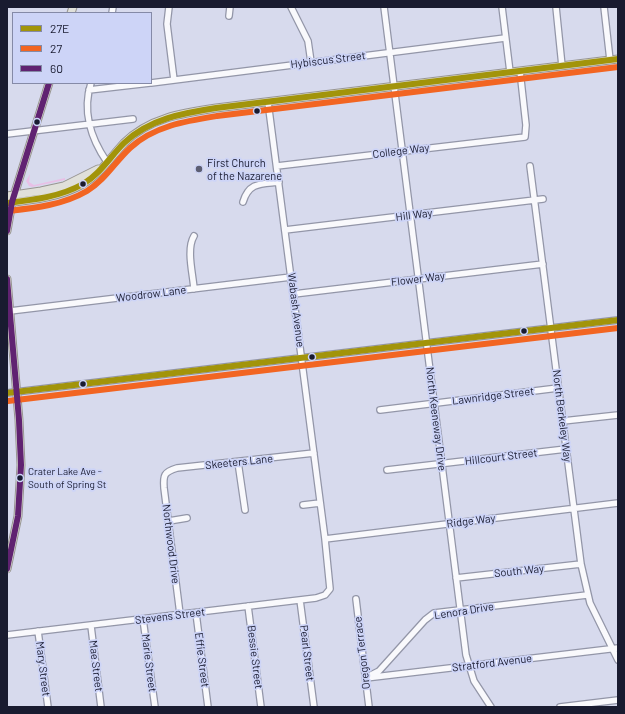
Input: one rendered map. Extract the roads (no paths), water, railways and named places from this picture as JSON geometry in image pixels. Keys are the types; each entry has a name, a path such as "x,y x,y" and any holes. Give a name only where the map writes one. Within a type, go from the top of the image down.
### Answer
{"main road":[{"path":"10,203 63,193 83,184 93,177 131,137 158,121 194,111 614,60"},
{"path":"7,226 11,195 34,131 49,84"},
{"path":"11,195 64,186 81,179 104,165"},
{"path":"7,279 21,447 20,490 16,528 7,569"}],"street":[{"path":"169,7 167,24 174,80"},
{"path":"229,16 230,7"},
{"path":"291,7 308,42 311,62"},
{"name":"North Keeneway Drive","path":"384,7 401,151 466,655 474,681 491,707"},
{"path":"502,7 510,72"},
{"path":"556,7 562,66"},
{"path":"604,7 614,60"},
{"name":"Hybiscus Street","path":"152,83 505,38"},
{"name":"College Way","path":"277,166 525,137 526,125 520,71"},
{"path":"91,84 88,90 87,106 89,124 104,165"},
{"name":"Hybiscus Street","path":"88,90 141,84"},
{"name":"Wabash Avenue","path":"268,102 294,294 330,589"},
{"path":"7,134 133,119"},
{"name":"North Berkeley Way","path":"530,166 581,564 587,595 597,620 615,648 618,660"},
{"path":"243,202 245,195 251,187 259,184 279,182"},
{"name":"Hill Way","path":"285,230 542,199"},
{"path":"194,236 190,245 190,252 194,289"},
{"name":"Flower Way","path":"294,294 543,264"},
{"name":"Woodrow Lane","path":"10,311 291,277"},
{"path":"7,392 426,344 618,320"},
{"name":"Lawnridge Street","path":"380,410 558,388"},
{"path":"563,422 618,415"},
{"name":"Hillcourt Street","path":"388,470 566,449"},
{"name":"Skeeters Lane","path":"165,474 177,468 314,453"},
{"path":"238,462 245,510"},
{"name":"Northwood Drive","path":"165,474 164,488 180,614"},
{"path":"303,505 320,503"},
{"name":"Ridge Way","path":"325,539 618,504"},
{"path":"169,521 187,518"},
{"name":"South Way","path":"456,578 581,564"},
{"name":"Stevens Street","path":"7,635 300,600 323,596 330,589"},
{"name":"Lenora Drive","path":"366,678 379,671 430,615 587,595"},
{"name":"Oregon Terrace","path":"356,599 366,678 368,707"},
{"name":"Pearl Street","path":"300,600 314,707"},
{"name":"Bessie Street","path":"248,606 261,707"},
{"name":"Effie Street","path":"196,612 208,707"},
{"name":"Marie Street","path":"143,619 155,707"},
{"name":"Mae Street","path":"91,626 101,707"},
{"name":"Mary Street","path":"38,631 48,707"},
{"name":"Stratford Avenue","path":"366,678 615,648"},
{"path":"560,707 618,700"}],"place":[{"name":"First Church of the Nazarene","path":"199,169"},
{"name":"Crater Lake Ave - South of Spring St","path":"20,478"}]}
